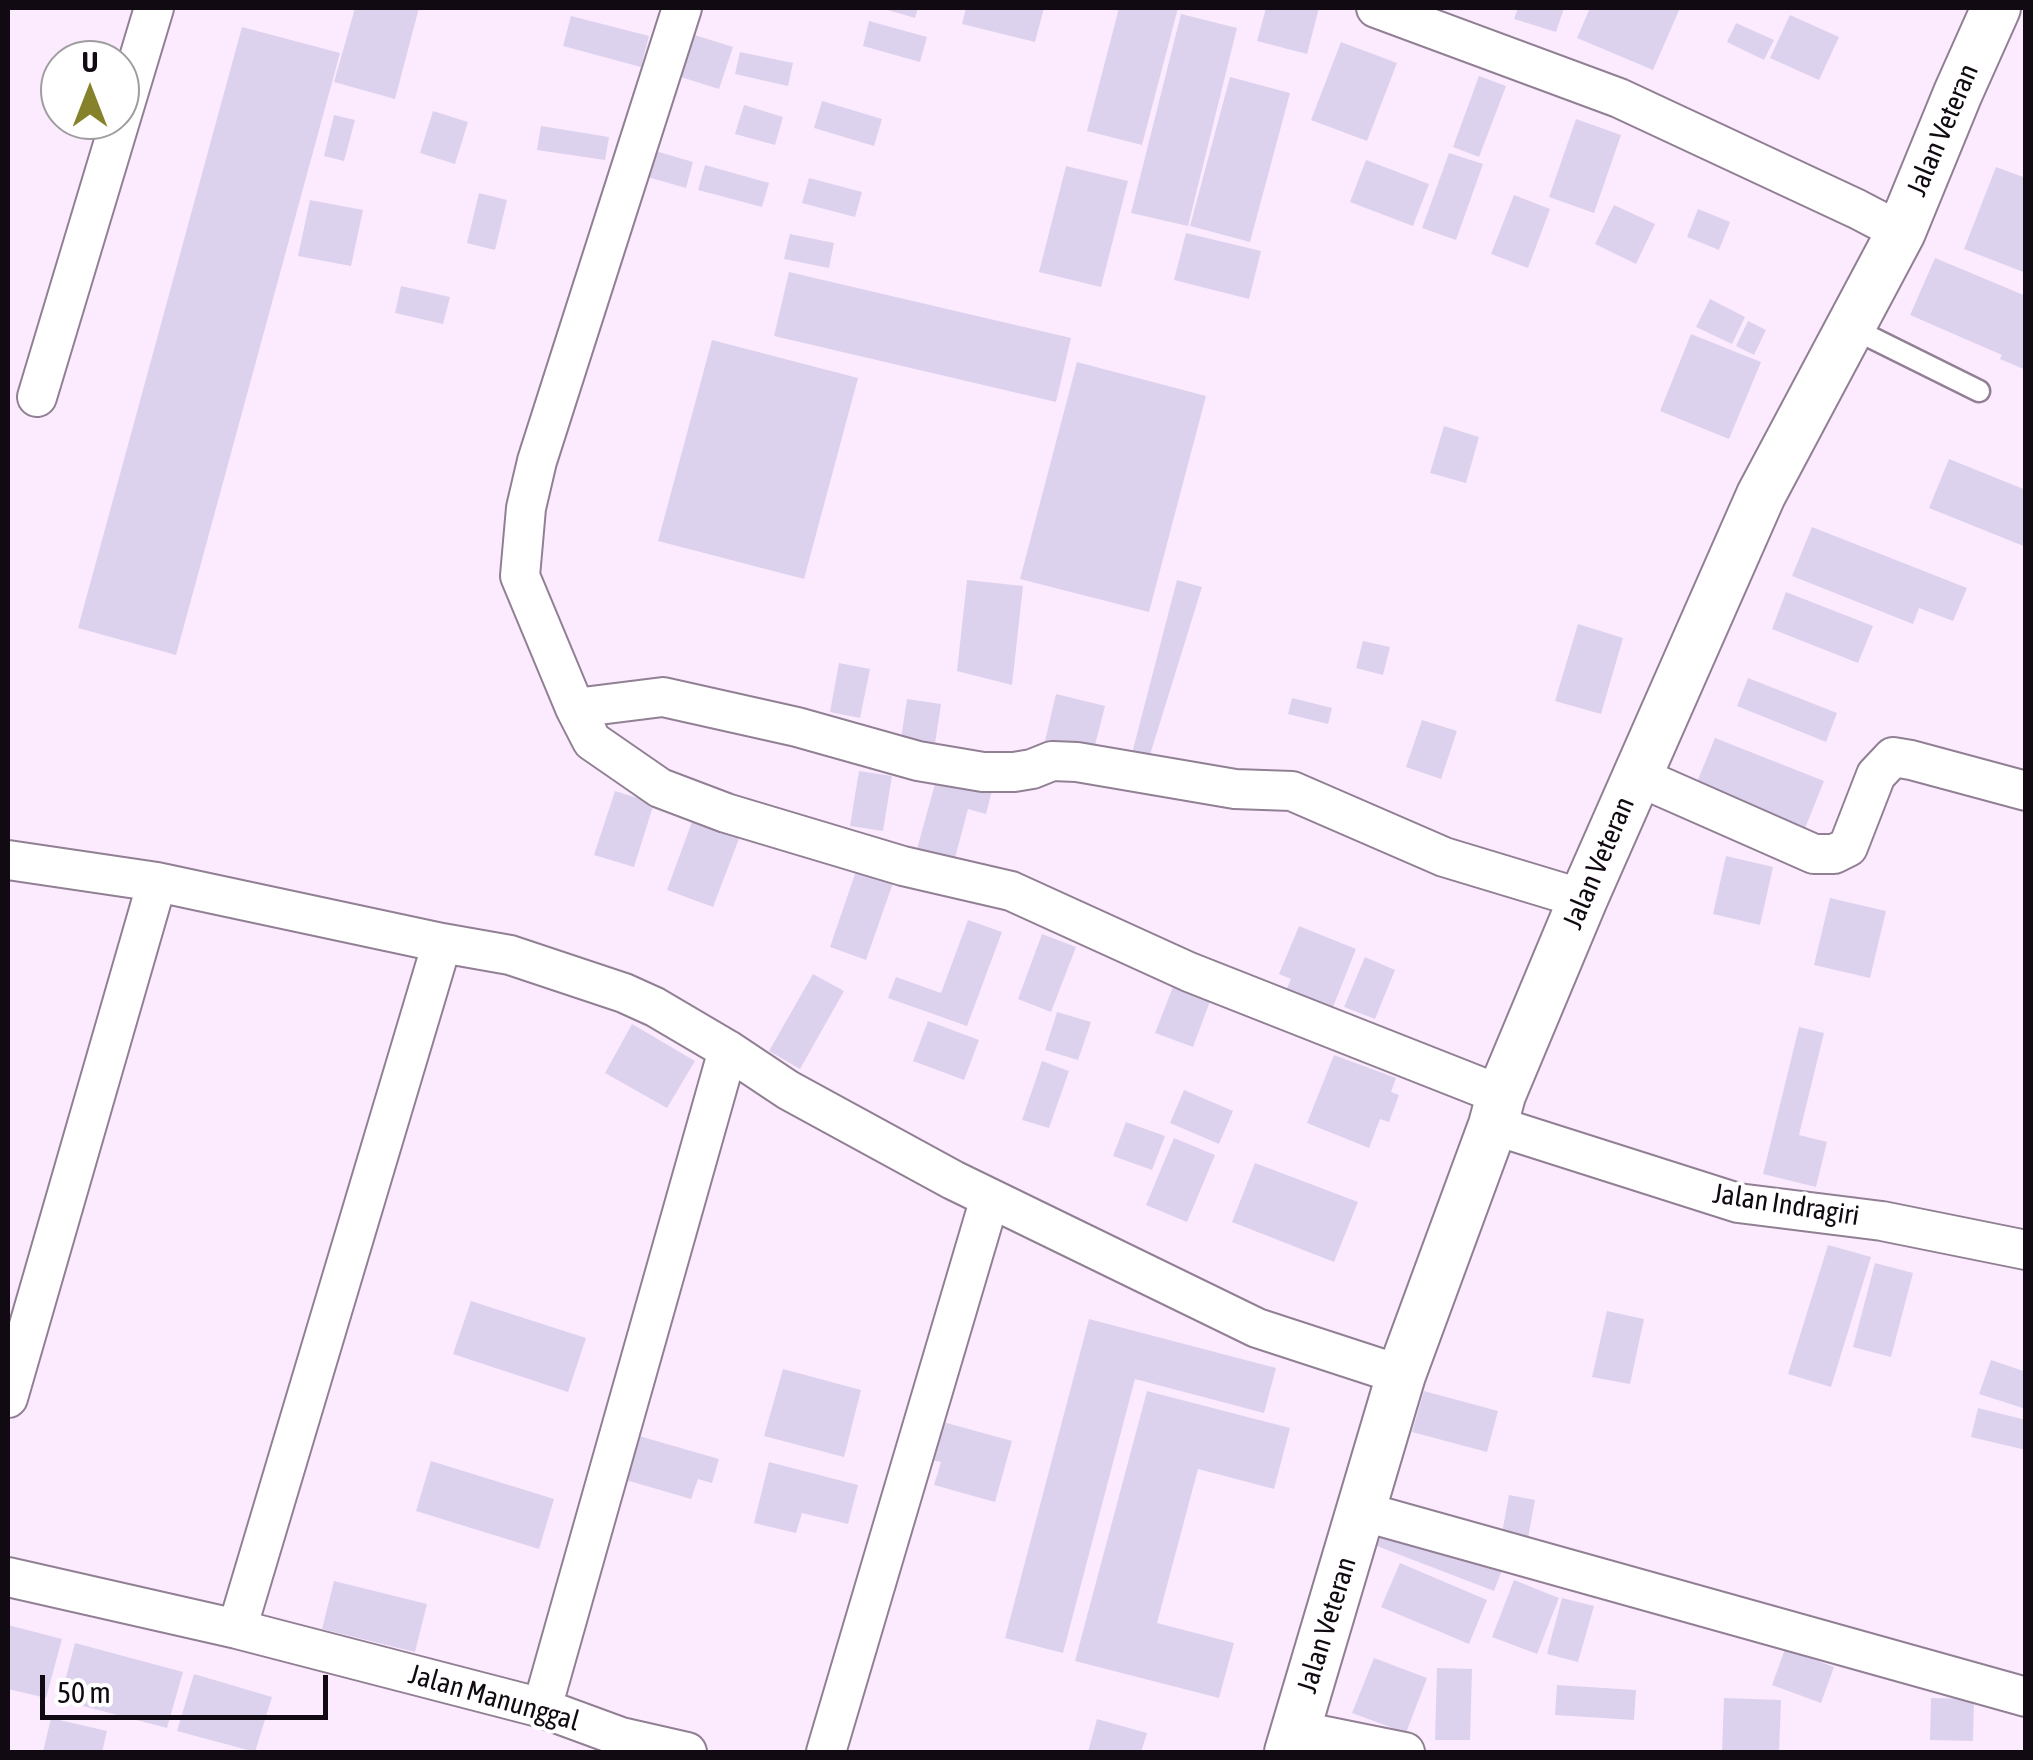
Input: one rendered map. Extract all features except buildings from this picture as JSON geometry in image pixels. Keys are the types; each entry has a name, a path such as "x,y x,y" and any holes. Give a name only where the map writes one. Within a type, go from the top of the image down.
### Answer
{"street":[{"path":"38,397 154,8"},
{"name":"Jalan Indragiri","path":"682,8 537,461 526,508 520,576 592,741 660,788 726,813 903,866 1010,891 1497,1110 1738,1204 1882,1221 2026,1250"},
{"path":"1376,8 1619,98 1900,232"},
{"name":"Jalan Veteran","path":"1292,1741 1401,1376 1497,1110 1583,899 1761,495 1900,232 1996,8"},
{"path":"576,708 663,697 797,727 918,761 983,772 1014,772 1052,761 1077,762 1234,789 1292,792 1444,858 1583,899"},
{"path":"1637,776 1814,854 1834,854 1848,847 1876,775 1893,757 2026,792"},
{"path":"8,860 157,882 510,954 624,993 728,1050 788,1090 990,1198 1257,1328 1401,1376"},
{"path":"8,1398 157,882"},
{"path":"237,1629 442,942"},
{"path":"542,1708 728,1050"},
{"path":"826,1752 990,1198"},
{"path":"1362,1510 2026,1697"},
{"name":"Jalan Manunggal","path":"8,1577 237,1629 542,1708 618,1744 687,1752"},
{"path":"1292,1741 1404,1752"}],"lane":[{"path":"1850,327 1979,391"}]}
